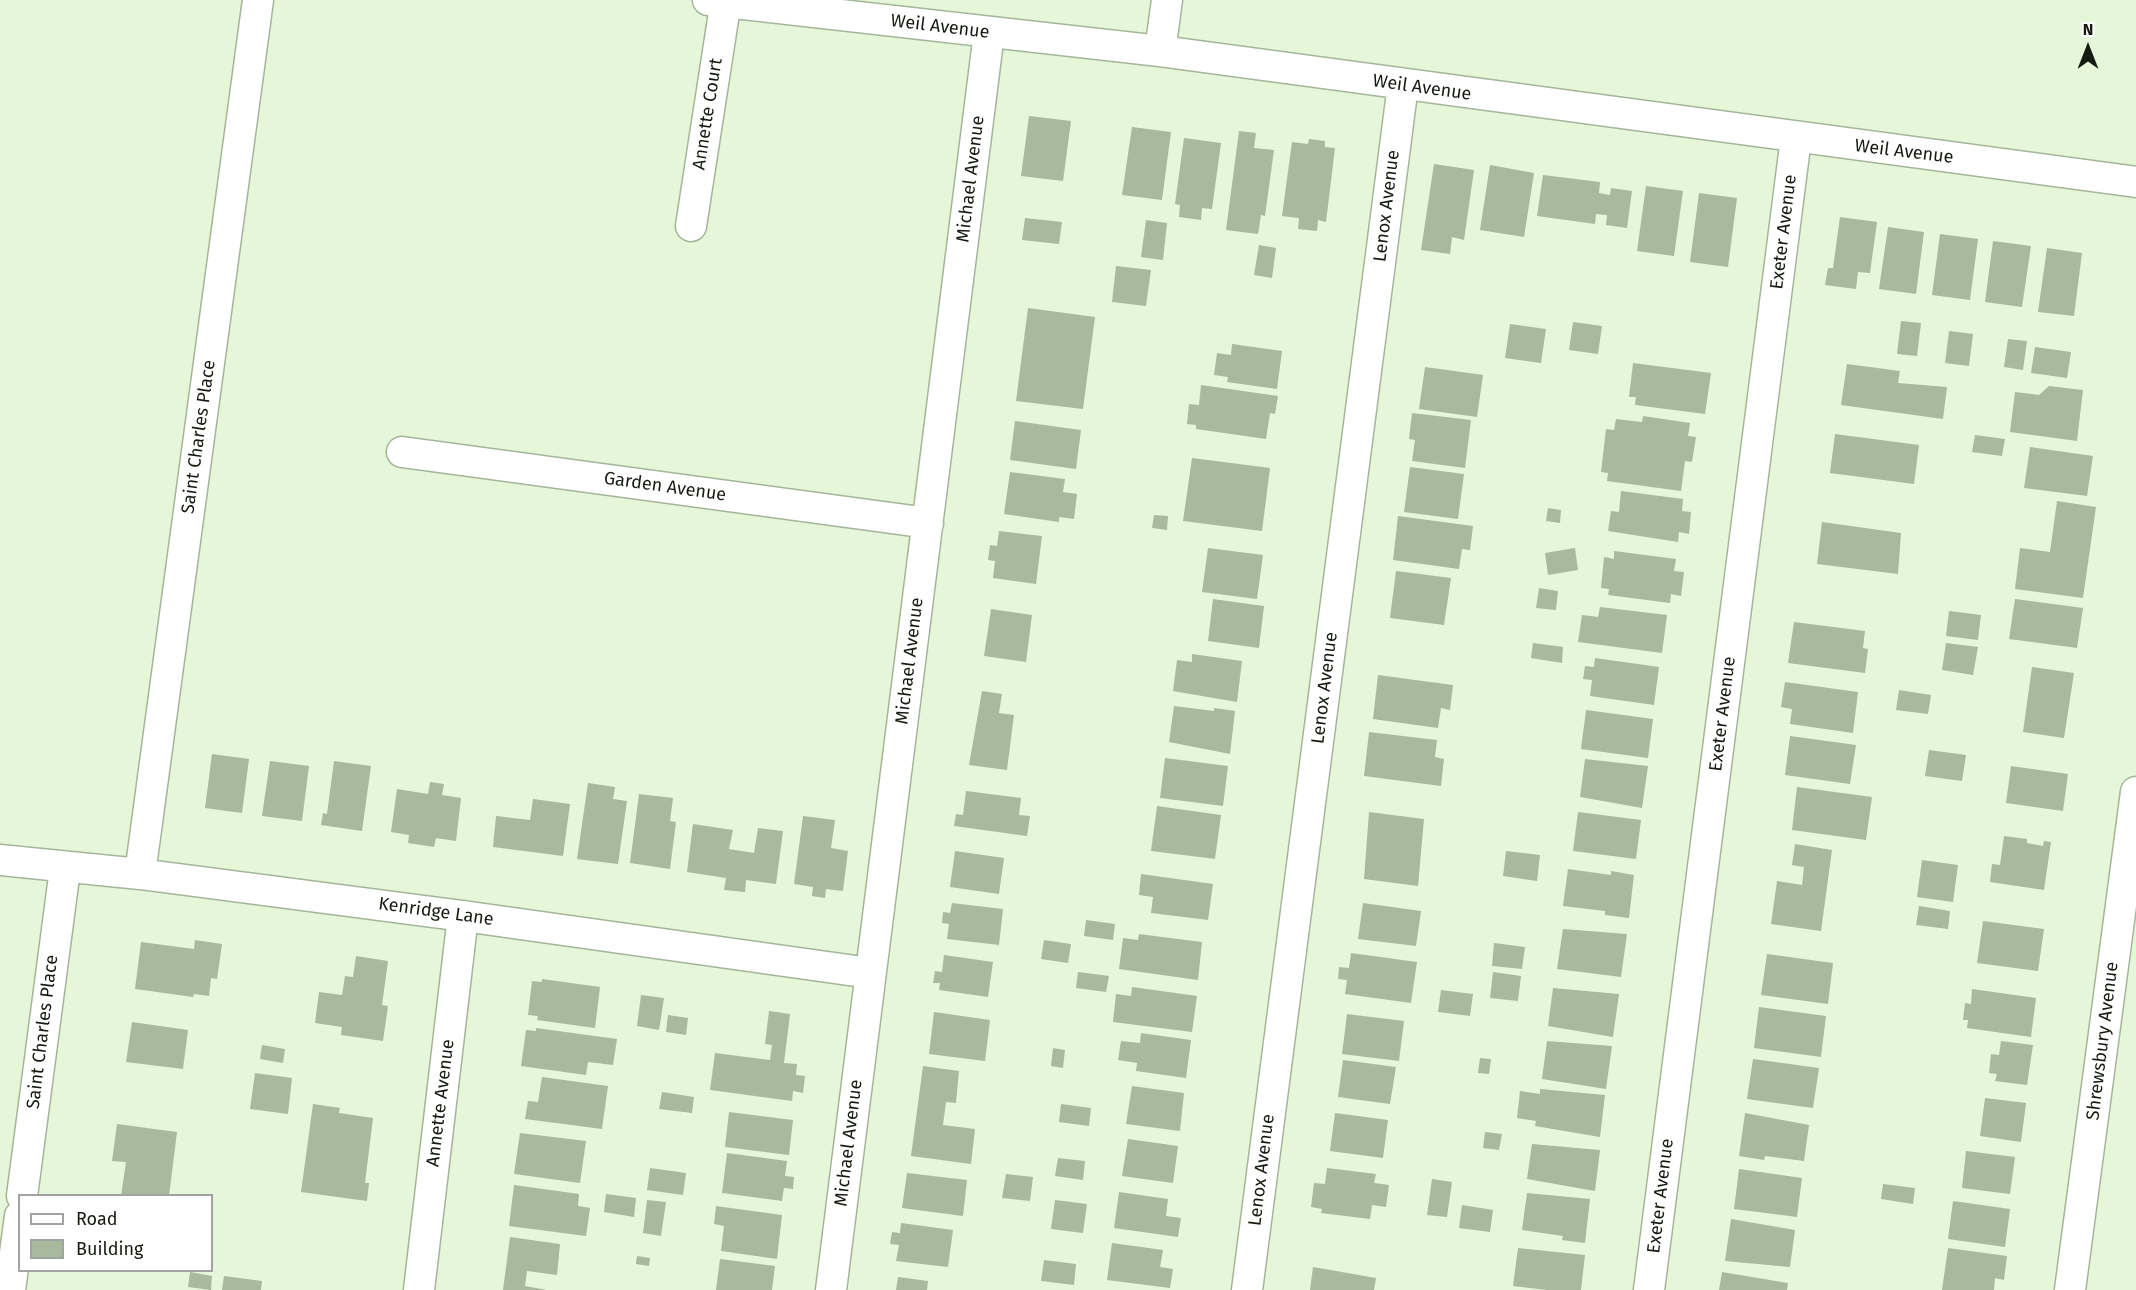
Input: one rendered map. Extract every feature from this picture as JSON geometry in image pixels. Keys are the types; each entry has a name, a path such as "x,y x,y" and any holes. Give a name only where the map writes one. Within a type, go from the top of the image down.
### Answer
{"street":[{"name":"Saint Charles Place","path":"140,874 258,0"},
{"path":"1160,51 1167,0"},
{"name":"Weil Avenue","path":"720,1 1160,51 1403,86 2136,182"},
{"name":"Annette Court","path":"691,226 720,1"},
{"name":"Michael Avenue","path":"831,1290 989,33"},
{"name":"Lenox Avenue","path":"1246,1290 1403,86"},
{"name":"Exeter Avenue","path":"1649,1290 1796,138"},
{"name":"Garden Avenue","path":"402,452 928,523"},
{"name":"Shrewsbury Avenue","path":"2070,1290 2136,792"},
{"name":"Kenridge Lane","path":"0,860 65,869 140,874 463,915 870,973"},
{"name":"Saint Charles Place","path":"22,1194 65,869"},
{"name":"Annette Avenue","path":"419,1290 463,915"},
{"path":"10,1290 18,1231"}],"building":[{"path":"1029,116 1071,121 1063,181 1021,176"},
{"path":"1132,127 1171,132 1162,200 1122,195"},
{"path":"1239,131 1256,133 1254,148 1274,150 1265,216 1261,215 1258,234 1226,230"},
{"path":"1184,138 1221,143 1212,209 1202,208 1201,220 1179,217 1180,205 1175,204"},
{"path":"1309,139 1325,141 1325,147 1335,148 1326,222 1318,220 1317,231 1298,229 1299,218 1282,216 1292,142 1308,144"},
{"path":"1434,164 1474,170 1464,240 1452,237 1450,254 1421,250"},
{"path":"1490,165 1534,173 1524,237 1480,230"},
{"path":"1543,175 1600,182 1599,193 1610,195 1611,188 1632,191 1627,228 1606,225 1607,215 1596,214 1595,224 1537,216"},
{"path":"1646,186 1683,191 1674,256 1637,251"},
{"path":"1699,193 1737,198 1728,267 1690,262"},
{"path":"1840,217 1877,222 1870,273 1858,272 1856,289 1825,285 1828,268 1833,268"},
{"path":"1025,218 1062,222 1059,244 1022,240"},
{"path":"1146,220 1167,223 1163,260 1141,257"},
{"path":"1888,227 1924,232 1916,294 1879,289"},
{"path":"1940,234 1978,239 1970,300 1932,295"},
{"path":"1993,241 2031,246 2022,307 1985,302"},
{"path":"1259,245 1276,248 1272,278 1254,275"},
{"path":"2047,248 2082,253 2074,316 2038,312"},
{"path":"1116,266 1151,270 1146,306 1112,302"},
{"path":"1028,308 1095,317 1083,409 1016,401"},
{"path":"1901,321 1921,323 1917,356 1897,354"},
{"path":"1573,322 1602,326 1598,354 1569,350"},
{"path":"1510,324 1546,329 1541,363 1505,358"},
{"path":"1949,331 1973,334 1969,366 1945,363"},
{"path":"2008,339 2027,341 2023,370 2004,367"},
{"path":"1232,344 1282,351 1277,389 1227,382 1228,377 1214,375 1217,353 1231,355"},
{"path":"2035,347 2071,352 2067,378 2031,373"},
{"path":"1633,363 1711,373 1705,414 1635,405 1636,397 1629,397"},
{"path":"1847,364 1900,371 1898,383 1947,387 1943,419 1841,405"},
{"path":"1425,367 1483,375 1477,417 1419,409"},
{"path":"1201,385 1278,396 1275,414 1270,413 1266,439 1196,429 1196,425 1187,424 1189,404 1199,405"},
{"path":"2049,386 2083,390 2077,441 2010,432 2015,392 2039,395"},
{"path":"1412,413 1471,420 1465,468 1412,461 1415,440 1409,439"},
{"path":"1643,416 1690,423 1688,436 1696,437 1692,462 1685,461 1681,491 1607,481 1608,473 1601,472 1606,429 1614,430 1616,419 1642,422"},
{"path":"1015,421 1081,430 1076,469 1010,460"},
{"path":"1835,434 1919,445 1914,484 1830,473"},
{"path":"1975,435 2005,439 2002,456 1972,452"},
{"path":"2030,447 2093,456 2087,496 2024,488"},
{"path":"1192,458 1270,468 1262,531 1183,521"},
{"path":"1410,467 1464,474 1458,519 1404,512"},
{"path":"1010,472 1065,479 1063,492 1077,494 1074,519 1059,517 1059,522 1004,514"},
{"path":"1621,491 1683,499 1682,511 1691,512 1689,534 1679,532 1678,542 1608,531 1611,511 1619,512"},
{"path":"2057,501 2096,507 2083,598 2015,589 2020,548 2050,552"},
{"path":"1548,508 1561,510 1560,523 1546,521"},
{"path":"1154,515 1168,516 1167,530 1152,528"},
{"path":"1398,516 1473,526 1470,550 1462,549 1459,569 1393,560"},
{"path":"1822,522 1901,533 1898,574 1817,564"},
{"path":"999,531 1042,536 1036,584 993,578 995,561 988,560 990,545 997,546"},
{"path":"1208,548 1263,555 1257,599 1202,592"},
{"path":"1575,548 1578,570 1548,575 1545,553"},
{"path":"1614,551 1676,559 1674,571 1684,572 1681,596 1671,594 1670,603 1608,595 1609,589 1601,588 1604,557 1614,559"},
{"path":"1396,571 1451,578 1444,625 1390,618"},
{"path":"1539,588 1558,591 1556,610 1536,608"},
{"path":"1213,599 1264,606 1259,648 1208,641"},
{"path":"2015,599 2083,608 2077,648 2009,639"},
{"path":"1600,607 1667,615 1662,653 1578,642 1582,615 1598,617"},
{"path":"991,609 1032,615 1026,662 984,656"},
{"path":"1949,611 1981,615 1978,640 1946,636"},
{"path":"1794,622 1865,631 1863,648 1868,649 1865,673 1788,663"},
{"path":"1533,643 1563,647 1562,663 1531,658"},
{"path":"1946,643 1978,647 1973,675 1942,670"},
{"path":"1192,654 1242,661 1237,702 1173,691 1177,660 1192,662"},
{"path":"1595,658 1659,667 1654,705 1590,696 1592,680 1583,679 1585,666 1594,667"},
{"path":"2032,667 2074,673 2064,738 2023,732"},
{"path":"1378,675 1453,685 1450,710 1441,708 1438,728 1373,719"},
{"path":"1785,682 1858,692 1853,733 1790,724 1792,709 1781,707"},
{"path":"1899,690 1931,695 1928,714 1896,710"},
{"path":"982,691 1002,694 999,713 1014,715 1007,770 969,765"},
{"path":"1174,706 1235,711 1230,754 1169,742"},
{"path":"1586,710 1653,719 1648,758 1581,749"},
{"path":"1369,732 1437,740 1435,757 1444,759 1441,786 1364,776"},
{"path":"1790,736 1856,745 1850,784 1785,775"},
{"path":"1929,750 1966,755 1962,781 1925,776"},
{"path":"212,754 249,759 242,813 205,808"},
{"path":"1165,758 1228,766 1223,806 1160,798"},
{"path":"1585,759 1648,766 1642,808 1580,797"},
{"path":"270,761 309,766 302,821 262,816"},
{"path":"334,761 371,766 362,831 321,825 323,813 327,814"},
{"path":"2011,766 2068,774 2063,811 2006,803"},
{"path":"430,782 444,784 442,795 461,798 456,841 436,838 434,847 408,843 409,835 391,832 397,789 428,794"},
{"path":"588,783 615,787 613,799 627,801 618,864 577,859"},
{"path":"1797,787 1872,797 1866,840 1792,830"},
{"path":"966,791 1021,798 1019,815 1030,816 1027,836 954,826 956,814 963,815"},
{"path":"639,794 673,798 670,821 676,822 670,869 630,863"},
{"path":"533,799 570,804 563,856 493,847 496,816 530,820"},
{"path":"1157,806 1221,815 1215,859 1151,851"},
{"path":"1369,812 1424,819 1418,886 1364,879"},
{"path":"1578,812 1641,820 1636,859 1573,851"},
{"path":"803,816 835,820 831,848 848,851 843,891 826,889 825,898 812,896 813,887 794,884"},
{"path":"693,824 733,830 729,849 754,853 758,828 783,831 776,884 746,880 745,892 724,890 726,878 687,872"},
{"path":"2004,836 2027,839 2027,843 2043,846 2044,841 2051,842 2044,890 1990,882 1992,864 2000,865"},
{"path":"1795,844 1832,850 1821,931 1771,924 1777,881 1802,885 1804,867 1792,865"},
{"path":"955,851 1004,858 999,894 950,887"},
{"path":"1506,851 1540,855 1537,881 1503,876"},
{"path":"1922,860 1958,865 1953,902 1917,897"},
{"path":"1568,869 1611,875 1611,871 1634,875 1629,918 1605,915 1605,911 1563,906"},
{"path":"1141,874 1213,884 1208,920 1151,913 1153,897 1139,895"},
{"path":"952,903 1003,909 999,945 947,939 949,924 942,923 943,912 950,913"},
{"path":"1363,903 1421,911 1416,946 1358,939"},
{"path":"1919,906 1950,911 1948,929 1916,925"},
{"path":"1086,920 1115,924 1113,940 1084,936"},
{"path":"1983,921 2044,929 2038,971 1977,963"},
{"path":"1563,929 1627,934 1621,977 1557,969"},
{"path":"1139,934 1202,942 1198,980 1119,969 1123,938 1138,940"},
{"path":"195,940 222,944 217,979 211,978 209,996 194,994 193,997 135,989 141,942 194,949"},
{"path":"1044,940 1071,944 1068,963 1041,959"},
{"path":"1494,943 1525,947 1522,969 1492,966"},
{"path":"1351,953 1417,962 1411,1003 1345,994 1347,980 1338,979 1339,967 1349,968"},
{"path":"1767,954 1833,963 1828,1004 1761,995"},
{"path":"944,955 993,962 988,997 939,990 940,983 933,983 935,971 942,972"},
{"path":"356,956 388,961 382,1005 388,1006 383,1041 341,1035 342,1027 315,1023 319,992 342,995 345,976 353,977"},
{"path":"1078,972 1109,976 1106,992 1076,988"},
{"path":"1493,972 1521,976 1518,1001 1490,998"},
{"path":"542,979 600,987 595,1028 537,1020 538,1016 528,1015 532,981 542,982"},
{"path":"1132,987 1197,996 1192,1032 1113,1022 1116,994 1131,996"},
{"path":"1553,988 1619,994 1613,1037 1548,1026"},
{"path":"1972,989 2036,998 2031,1037 1967,1028 1968,1020 1963,1020 1965,1003 1971,1004"},
{"path":"1441,990 1473,994 1470,1016 1438,1012"},
{"path":"641,995 664,998 659,1030 637,1026"},
{"path":"1759,1007 1826,1016 1821,1057 1754,1048"},
{"path":"769,1011 790,1014 784,1063 797,1064 796,1075 805,1076 803,1093 793,1091 792,1101 710,1090 715,1053 770,1060 772,1045 765,1044"},
{"path":"934,1012 990,1020 985,1061 929,1054"},
{"path":"1347,1014 1404,1021 1399,1061 1342,1054"},
{"path":"668,1015 688,1018 686,1035 666,1032"},
{"path":"132,1022 188,1030 183,1069 126,1062"},
{"path":"536,1028 617,1039 613,1065 588,1062 586,1075 521,1066 526,1030 536,1031"},
{"path":"1141,1033 1191,1040 1186,1078 1136,1071 1137,1063 1118,1060 1121,1041 1140,1043"},
{"path":"1547,1041 1612,1046 1606,1089 1542,1079"},
{"path":"2001,1041 2033,1045 2027,1085 1995,1081 1997,1074 1989,1073 1991,1054 1999,1055"},
{"path":"262,1045 285,1049 283,1063 260,1059"},
{"path":"1053,1048 1065,1050 1063,1068 1051,1066"},
{"path":"1480,1058 1491,1059 1489,1074 1478,1073"},
{"path":"1753,1059 1819,1068 1813,1108 1747,1099"},
{"path":"1343,1060 1396,1067 1390,1104 1338,1097"},
{"path":"923,1066 959,1071 956,1103 946,1102 943,1125 975,1129 971,1164 911,1156"},
{"path":"255,1073 292,1078 288,1114 250,1109"},
{"path":"542,1077 608,1086 602,1129 525,1119 528,1101 538,1102"},
{"path":"1132,1086 1184,1093 1180,1131 1126,1124"},
{"path":"1540,1089 1605,1095 1600,1137 1535,1126 1536,1121 1517,1118 1520,1091 1540,1094"},
{"path":"662,1092 694,1097 692,1113 659,1109"},
{"path":"1985,1098 2026,1103 2021,1142 1980,1136"},
{"path":"313,1104 340,1108 339,1113 373,1118 365,1183 369,1183 367,1201 301,1192"},
{"path":"1061,1104 1091,1108 1089,1126 1059,1122"},
{"path":"729,1112 793,1120 789,1155 725,1147"},
{"path":"1335,1113 1388,1120 1383,1158 1330,1151"},
{"path":"1745,1113 1809,1125 1804,1161 1765,1156 1764,1160 1739,1156"},
{"path":"117,1124 177,1132 169,1194 121,1194 126,1162 112,1161"},
{"path":"1485,1132 1502,1134 1499,1150 1483,1148"},
{"path":"520,1133 586,1141 580,1183 514,1174"},
{"path":"1128,1139 1178,1146 1173,1183 1122,1176"},
{"path":"1532,1144 1600,1150 1595,1191 1527,1179"},
{"path":"1966,1151 2015,1157 2010,1194 1962,1188"},
{"path":"727,1153 787,1161 785,1176 794,1177 793,1189 784,1188 782,1201 722,1193"},
{"path":"1058,1158 1085,1161 1083,1180 1055,1176"},
{"path":"650,1168 686,1173 683,1195 647,1190"},
{"path":"1327,1168 1376,1174 1374,1183 1389,1185 1386,1207 1372,1205 1370,1219 1321,1213 1322,1209 1311,1207 1314,1183 1325,1184"},
{"path":"1739,1169 1802,1178 1797,1217 1734,1209"},
{"path":"907,1173 967,1180 963,1216 902,1208"},
{"path":"1006,1174 1033,1177 1030,1201 1002,1198"},
{"path":"1432,1179 1452,1182 1447,1217 1427,1215"},
{"path":"1883,1184 1915,1188 1913,1204 1881,1199"},
{"path":"514,1185 579,1194 578,1206 590,1208 586,1236 509,1226"},
{"path":"1119,1192 1168,1199 1166,1216 1181,1218 1178,1237 1114,1228"},
{"path":"1527,1193 1590,1199 1585,1243 1562,1240 1563,1236 1522,1230"},
{"path":"606,1194 636,1198 634,1217 604,1212"},
{"path":"647,1200 666,1202 661,1236 643,1233"},
{"path":"1055,1200 1087,1204 1083,1233 1051,1229"},
{"path":"1953,1201 2010,1209 2005,1247 1948,1239"},
{"path":"1462,1205 1493,1210 1490,1232 1459,1228"},
{"path":"716,1206 782,1215 777,1259 721,1251 724,1226 714,1224"},
{"path":"1731,1219 1795,1230 1790,1267 1725,1261"},
{"path":"901,1223 953,1230 948,1267 896,1261 899,1245 890,1244 892,1232 900,1233"},
{"path":"510,1237 560,1244 557,1275 527,1271 525,1286 547,1290 503,1290"},
{"path":"1112,1243 1163,1250 1160,1267 1173,1269 1170,1288 1107,1280"},
{"path":"1518,1248 1585,1255 1581,1290 1547,1290 1513,1286"},
{"path":"1948,1248 2007,1256 2004,1280 1995,1278 1994,1290 1942,1290"},
{"path":"637,1256 650,1258 649,1266 636,1264"},
{"path":"720,1259 775,1266 772,1290 716,1290"},
{"path":"1044,1260 1076,1264 1074,1285 1041,1281"},
{"path":"1313,1267 1376,1278 1374,1290 1310,1290"},
{"path":"190,1272 212,1276 211,1290 188,1287"},
{"path":"1722,1272 1788,1283 1787,1290 1719,1290"},
{"path":"224,1276 262,1281 261,1290 222,1290"},
{"path":"898,1277 928,1281 927,1290 896,1290"}]}
